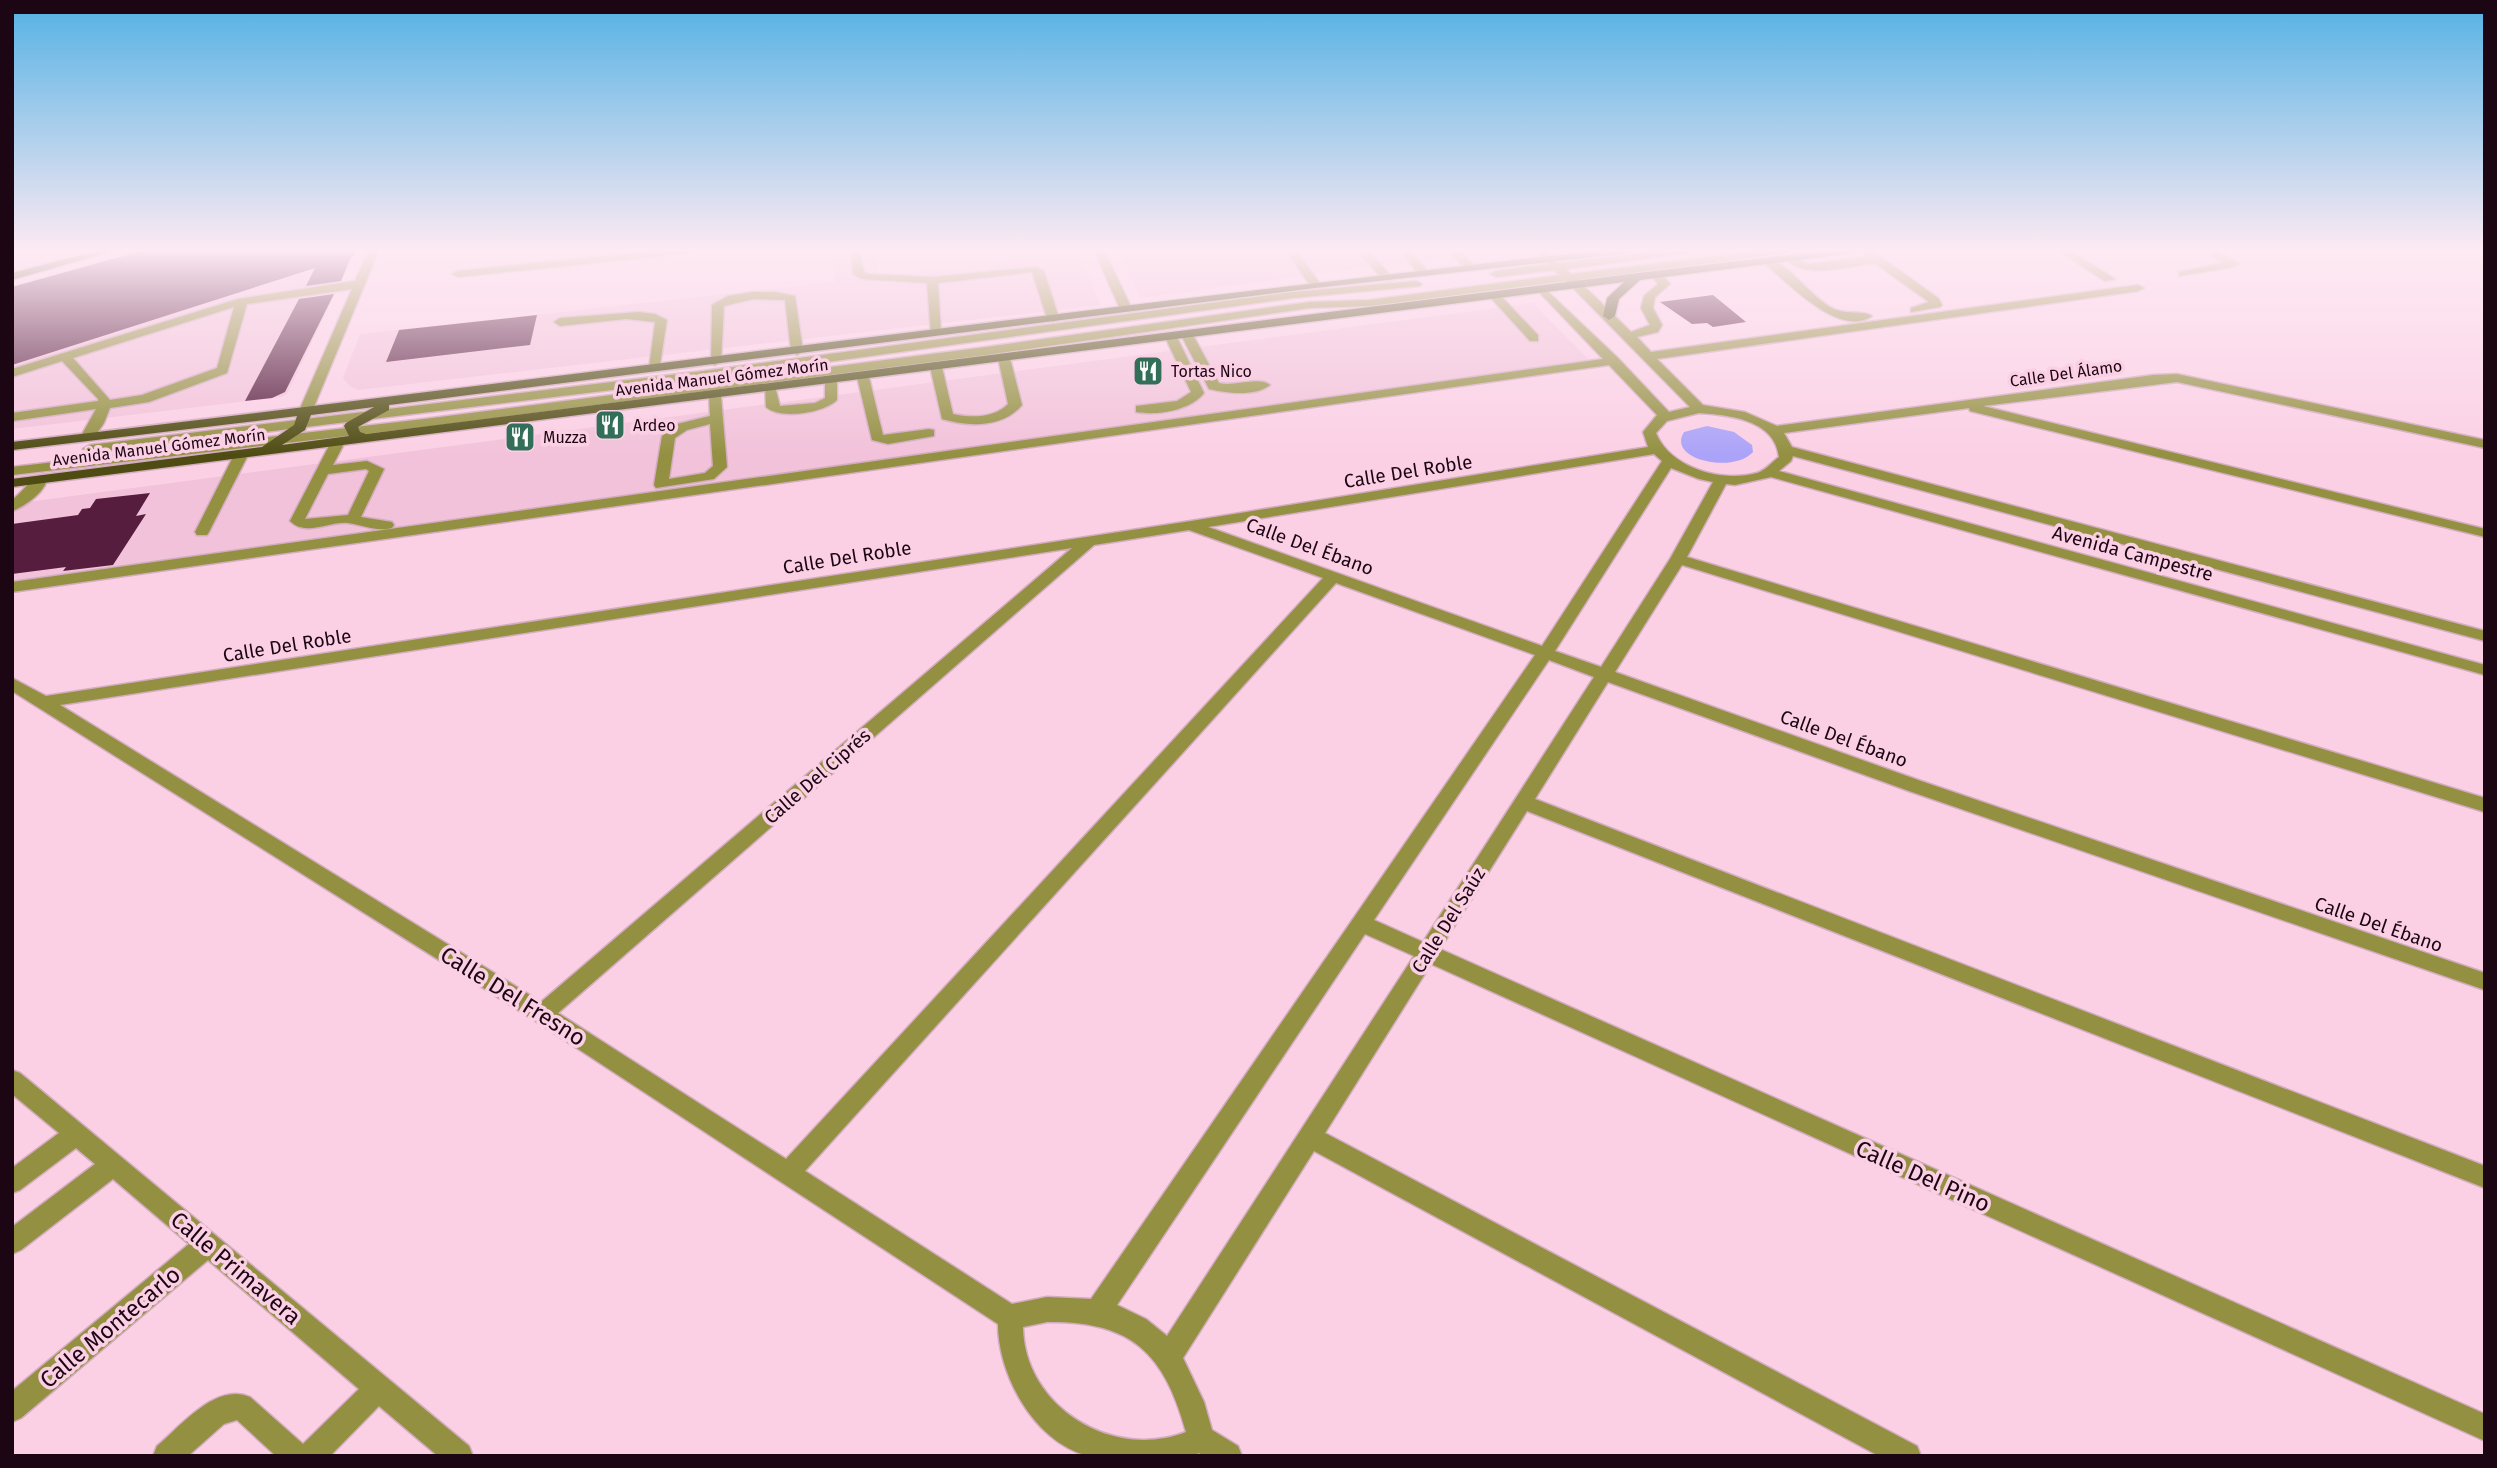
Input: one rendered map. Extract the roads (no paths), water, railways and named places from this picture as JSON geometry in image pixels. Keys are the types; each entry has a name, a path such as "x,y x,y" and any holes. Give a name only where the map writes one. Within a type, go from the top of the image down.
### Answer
{"main road":[{"name":"Avenida Manuel Gómez Morín","path":"12,446 88,436 305,417 404,400 1049,319"},
{"name":"Avenida Manuel Gómez Morín","path":"12,483 1314,319"},
{"path":"367,439 351,430 355,422 404,400"},
{"path":"259,453 288,437 305,417"}],"street":[{"path":"12,373 185,319"},
{"path":"12,417 144,399 218,374 223,370 237,319"},
{"path":"305,417 346,319"},
{"path":"560,322 602,319"},
{"path":"655,368 660,320 656,319"},
{"path":"715,361 717,319"},
{"path":"793,319 797,351"},
{"path":"934,319 935,332"},
{"path":"12,459 305,417 365,416 703,375 1120,319"},
{"path":"12,471 986,351 1215,319"},
{"path":"1516,319 1534,338"},
{"path":"1572,319 1665,416"},
{"path":"1612,319 1699,409"},
{"path":"1629,336 1654,329 1656,325 1653,319"},
{"path":"1649,356 1919,319"},
{"path":"1187,335 1214,386 1231,390 1264,385"},
{"path":"1141,409 1193,400 1198,393 1171,337"},
{"path":"64,356 104,398 105,406 97,425 88,436"},
{"path":"936,367 947,415 966,420 1001,416 1010,412 1015,405 1004,358"},
{"path":"12,587 1614,361"},
{"path":"863,377 877,437 888,440 929,433"},
{"name":"Calle Del Álamo","path":"1773,431 2177,378 2485,444"},
{"path":"770,388 773,407 778,410 818,407 831,400 831,380"},
{"path":"338,442 297,521 306,525 353,519 374,527 709,476 720,467 715,396"},
{"path":"1963,405 2485,533"},
{"path":"1699,409 1740,414 1773,431 1787,450 1781,466 1772,472 1741,480 1722,479 1702,476 1661,456 1649,440 1655,422 1665,416 1699,409"},
{"path":"661,485 669,436 682,427 716,419"},
{"name":"Avenida Campestre","path":"1787,450 2485,636"},
{"path":"202,532 241,455"},
{"path":"1098,1311 1545,653 1661,456"},
{"name":"Calle Del Roble","path":"46,702 1091,539 1661,456"},
{"path":"325,470 367,465 377,469 353,519"},
{"name":"Avenida Campestre","path":"1772,472 2485,670"},
{"name":"Calle Del Saúz","path":"1169,1357 1678,559 1722,479"},
{"path":"12,508 28,496 42,480"},
{"path":"1944,521 1957,495"},
{"name":"Calle Del Ébano","path":"1191,526 1928,791 2485,982"},
{"name":"Calle Del Ciprés","path":"542,1014 1091,539"},
{"path":"1678,559 2485,805"},
{"path":"788,1173 1333,577"},
{"path":"2370,605 2371,638"},
{"name":"Calle Del Fresno","path":"12,683 542,1014 1010,1317"},
{"path":"1523,802 2485,1177"},
{"name":"Calle Del Pino","path":"1361,923 2485,1428"},
{"name":"Calle Primavera","path":"12,1080 459,1456"},
{"path":"12,1182 76,1134"},
{"path":"1310,1137 1906,1456"},
{"path":"12,1242 113,1165"},
{"name":"Calle Montecarlo","path":"12,1409 208,1244"},
{"path":"1201,1439 1166,1452 1124,1453 1084,1442 1051,1420 1026,1389 1012,1352 1010,1317 1040,1309 1069,1307 1098,1311 1124,1321 1149,1336 1169,1357 1188,1390 1201,1439 1228,1456"},
{"path":"310,1456 379,1388"},
{"path":"167,1456 217,1412 241,1406 296,1456"}],"place":[{"name":"Tortas Nico","path":"1148,371"},
{"name":"Ardeo","path":"610,425"},
{"name":"Muzza","path":"520,437"}]}
